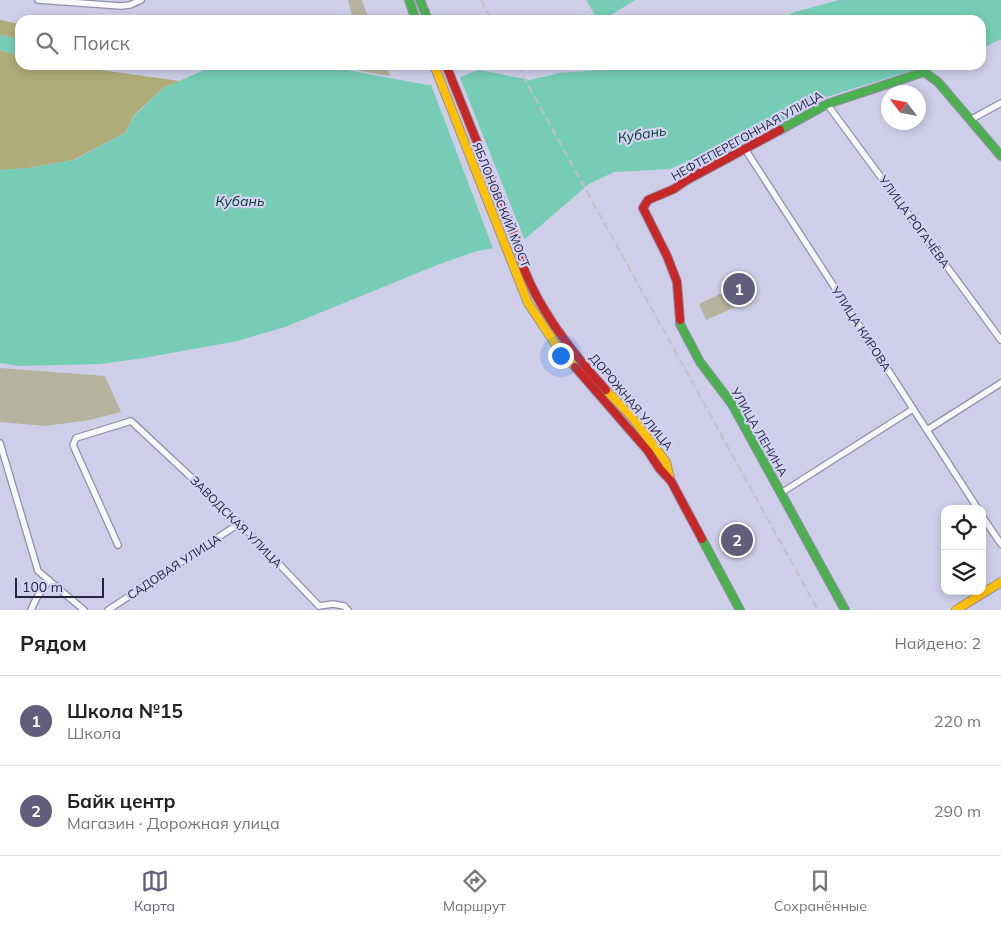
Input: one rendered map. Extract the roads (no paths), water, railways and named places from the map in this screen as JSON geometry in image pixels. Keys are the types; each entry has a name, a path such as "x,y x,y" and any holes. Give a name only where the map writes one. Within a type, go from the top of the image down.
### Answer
{"main road":[{"path":"408,0 414,15"},
{"path":"420,0 426,15"},
{"name":"ЯБЛОНОВСКИЙ МОСТ","path":"436,70 528,303 558,348"},
{"name":"ЯБЛОНОВСКИЙ МОСТ","path":"448,70 516,239 524,268 538,299 566,342"},
{"name":"НЕФТЕПЕРЕГОННАЯ УЛИЦА","path":"643,208 648,200 674,189 687,180 827,104 924,72 938,82 970,120"},
{"path":"970,120 1001,156"},
{"name":"УЛИЦА ЛЕНИНА","path":"643,208 667,256 677,282 680,324 700,362 732,404 845,610"},
{"name":"ДОРОЖНАЯ УЛИЦА","path":"566,342 600,383 632,417 666,462 671,481 740,610"},
{"name":"ДОРОЖНАЯ УЛИЦА","path":"558,348 648,451 659,468 671,481"},
{"path":"956,610 1001,582"}],"street":[{"path":"38,0 121,6 130,5 141,0"},
{"path":"970,120 1001,103"},
{"name":"УЛИЦА РОГАЧЁВА","path":"827,104 1001,340"},
{"name":"УЛИЦА КИРОВА","path":"745,149 975,505"},
{"path":"927,430 1001,383"},
{"path":"781,493 913,409"},
{"name":"ЗАВОДСКАЯ УЛИЦА","path":"118,545 73,445 76,438 131,421 240,524 319,606 334,604 344,606 348,610"},
{"path":"0,443 38,571 84,610"},
{"path":"986,522 1001,544"},
{"name":"САДОВАЯ УЛИЦА","path":"108,610 240,524"},
{"path":"31,610 49,580"}],"water":[{"path":"586,0 635,0 611,15 595,15"},
{"path":"839,0 1001,0 1001,39 986,46 986,15 788,15"},
{"path":"0,35 15,38 15,54 0,50"},
{"name":"Кубань","path":"204,70 346,70 428,85 453,80 479,70 530,80 559,73 603,70 914,70 823,98 711,158 697,157 670,169 614,172 589,184 525,239 505,246 477,251 437,265 285,327 237,341 100,364 19,366 0,363 0,170 29,168 74,160 125,133 134,116 163,88"}],"railway":[{"path":"481,0 489,15"},
{"path":"520,70 818,610"}],"place":[{"name":"Школа №15","path":"739,289"},
{"name":"Байк центр","path":"737,540"}]}
